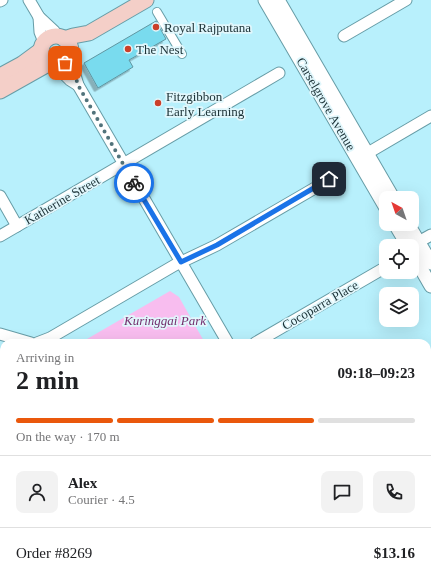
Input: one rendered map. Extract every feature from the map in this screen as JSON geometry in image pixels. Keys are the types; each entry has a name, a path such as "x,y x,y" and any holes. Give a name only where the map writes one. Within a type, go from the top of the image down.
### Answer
{"main road":[{"path":"0,76 22,64 56,51 76,48 89,34 146,0"},
{"path":"0,91 56,51"}],"street":[{"path":"29,0 38,17 54,31 56,51 74,72 78,85 226,339"},
{"name":"Carselgrove Avenue","path":"265,0 362,156 388,191"},
{"name":"Carselgrove Avenue","path":"278,0 362,156 379,193"},
{"path":"344,36 406,0"},
{"path":"157,12 182,54"},
{"name":"Katherine Street","path":"0,236 280,74"},
{"path":"362,156 431,116"},
{"path":"47,339 181,262 217,245 339,174"},
{"path":"0,196 17,226"},
{"path":"400,231 407,239"},
{"path":"419,243 431,235"},
{"path":"419,252 431,263"},
{"path":"419,260 431,286"},
{"name":"Cocoparra Place","path":"262,339 379,271"},
{"path":"0,334 17,339"}],"green space":[{"name":"Kuringgai Park","path":"170,291 179,297 203,339 87,339"}],"building":[{"name":"The Nest","path":"156,21 166,39 129,60 133,67 98,88 84,63"}],"way so far":[{"path":"65,63 68,59 78,85 134,183"}],"place":[{"name":"Royal Rajputana","path":"156,27"},
{"name":"The Nest","path":"128,49"},
{"name":"Fitzgibbon Early Learning","path":"158,103"}],"route":[{"path":"134,183 181,262 217,245 329,179"}]}
